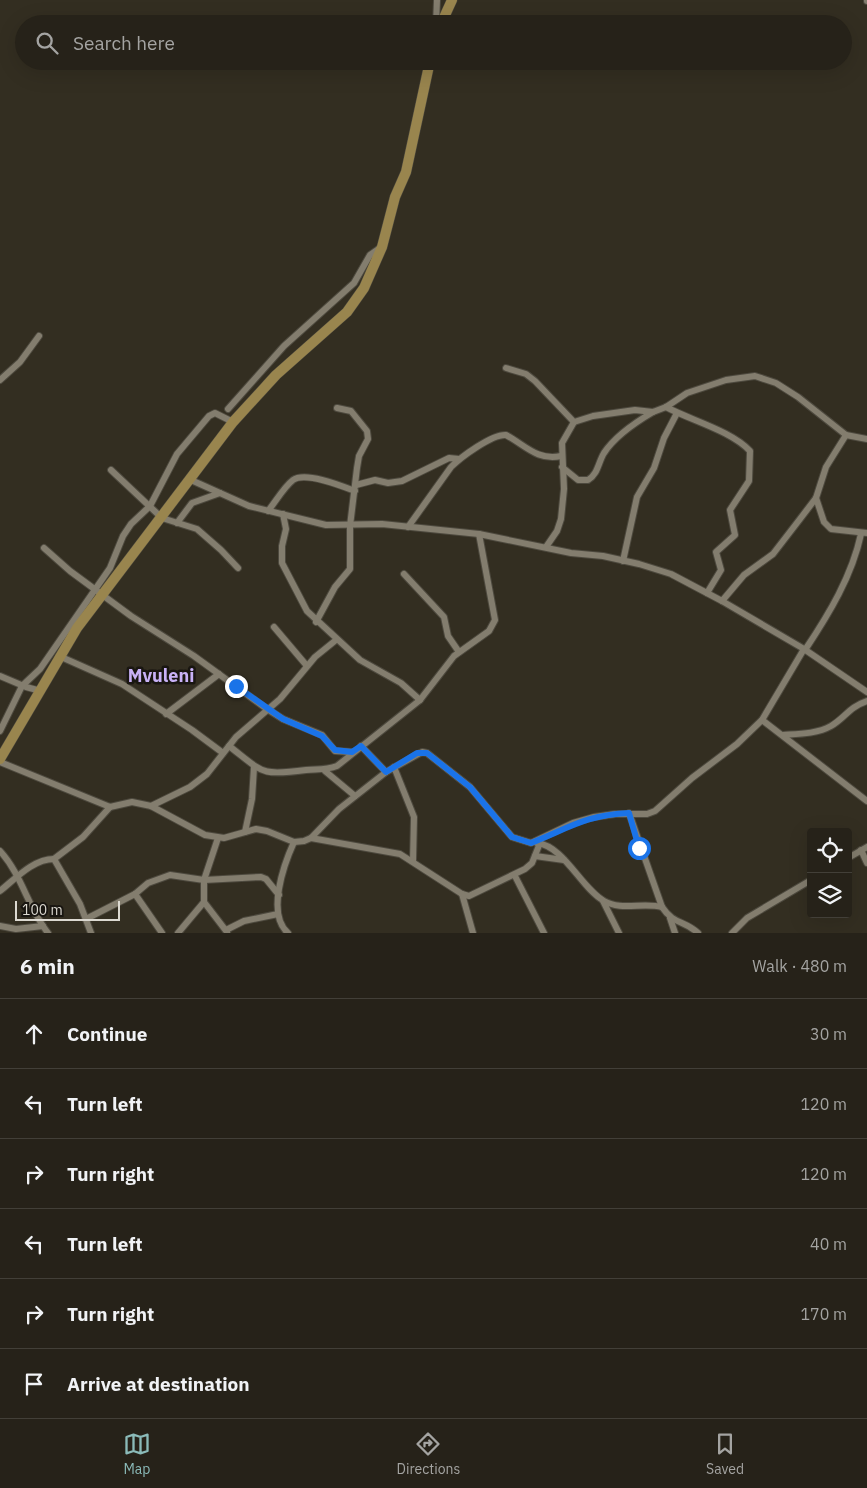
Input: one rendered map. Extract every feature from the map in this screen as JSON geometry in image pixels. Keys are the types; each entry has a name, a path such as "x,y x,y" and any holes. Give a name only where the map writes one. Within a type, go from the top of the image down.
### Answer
{"main road":[{"path":"445,15 452,0"},
{"path":"0,761 41,691 75,624 98,592 162,518 191,480 230,420 276,375 347,312 364,288 382,247 395,197 406,172 428,70"}],"street":[{"path":"436,15 437,0"},
{"path":"98,592 123,536 131,524 150,506 177,454 209,416 228,409 284,346 354,283 370,255 382,247"},
{"path":"0,380 20,362 39,336"},
{"path":"506,368 526,374 535,381 574,422"},
{"path":"562,467 578,480 588,480 596,473 603,455 612,442 653,412 666,407 687,393 726,380 755,376 776,383 798,397 846,435 865,437"},
{"path":"666,407 713,427 743,444 750,451 748,481 730,510 735,535 716,552 722,570 708,593"},
{"path":"316,622 335,587 350,569 350,526 359,456 368,434 351,411 337,408"},
{"path":"228,409 230,420"},
{"path":"546,547 557,531 562,519 564,489 561,456 562,443 574,422 635,410 653,412"},
{"path":"215,413 230,420"},
{"path":"623,561 637,498 654,468 664,438 677,413"},
{"path":"408,527 459,459 500,435 511,438 538,456 552,458 561,456"},
{"path":"722,601 744,575 773,554 816,498 826,467 846,435"},
{"path":"268,511 291,482 298,477 328,481 356,488 375,480 388,483 402,481 449,458 459,459"},
{"path":"111,470 162,518 177,523 184,523 197,529 238,568"},
{"path":"191,480 268,511 326,525 374,524 479,534 602,556 671,574 708,593 805,650 867,692"},
{"path":"177,523 192,503 220,493"},
{"path":"531,843 580,821 594,817 629,813 647,814 655,810 692,778 737,744 762,720 838,596 864,533 827,527 818,511 816,498"},
{"path":"283,514 286,529 282,546 282,563 302,604 316,622 360,660 401,683 420,700"},
{"path":"229,746 254,767 276,774 309,770 325,771 337,766 352,752 420,700 433,685 445,666 459,652 489,631 495,620 479,534"},
{"path":"44,548 98,592 267,709 283,719 322,736 335,750 352,752"},
{"path":"404,574 444,617 448,636 459,652"},
{"path":"0,731 22,686 40,669 75,624"},
{"path":"274,627 307,666"},
{"path":"151,806 190,787 202,778 229,746 280,698 307,666 336,640"},
{"path":"59,656 122,684 192,730 223,753"},
{"path":"166,714 219,674"},
{"path":"0,676 22,686 41,691"},
{"path":"782,735 801,734 830,726 848,710 867,701"},
{"path":"762,720 867,800"},
{"path":"361,746 386,772"},
{"path":"0,891 18,875 48,859 54,859 82,838 110,807 132,802 151,806 205,835 218,838 256,829 267,831 294,842 304,842 311,838 331,816 386,772 417,753 427,753 470,787 512,837 531,843 540,843 564,860 603,900 619,933"},
{"path":"0,761 110,807"},
{"path":"337,766 339,781"},
{"path":"244,832 252,799 254,767"},
{"path":"394,767 414,817 413,861"},
{"path":"325,771 355,796"},
{"path":"629,813 662,907 670,918 675,933"},
{"path":"218,838 204,880 204,902 227,931 244,922 278,914"},
{"path":"311,838 400,854 462,894 469,896 515,876 532,863 540,843"},
{"path":"288,933 280,924 278,914 279,895 283,870 294,842"},
{"path":"852,856 864,848 867,863"},
{"path":"0,851 18,875 48,933"},
{"path":"535,856 564,860"},
{"path":"54,859 86,919 91,933"},
{"path":"86,919 135,894 148,883 170,875 204,880 261,877 266,879 279,895"},
{"path":"515,876 544,933"},
{"path":"732,933 747,918 807,882"},
{"path":"135,894 162,933"},
{"path":"462,894 472,933"},
{"path":"603,900 613,904 644,904 662,907"},
{"path":"178,933 204,902"},
{"path":"670,918 689,926 698,933"},
{"path":"0,926 16,929 43,926"},
{"path":"732,933 737,933"}],"district":[{"name":"Mvuleni","path":"161,675"}],"route":[{"path":"236,686 283,719 322,736 335,750 352,752 361,746 386,772 417,753 427,753 470,787 512,837 531,843 573,823 594,817 629,813 639,848"}]}
